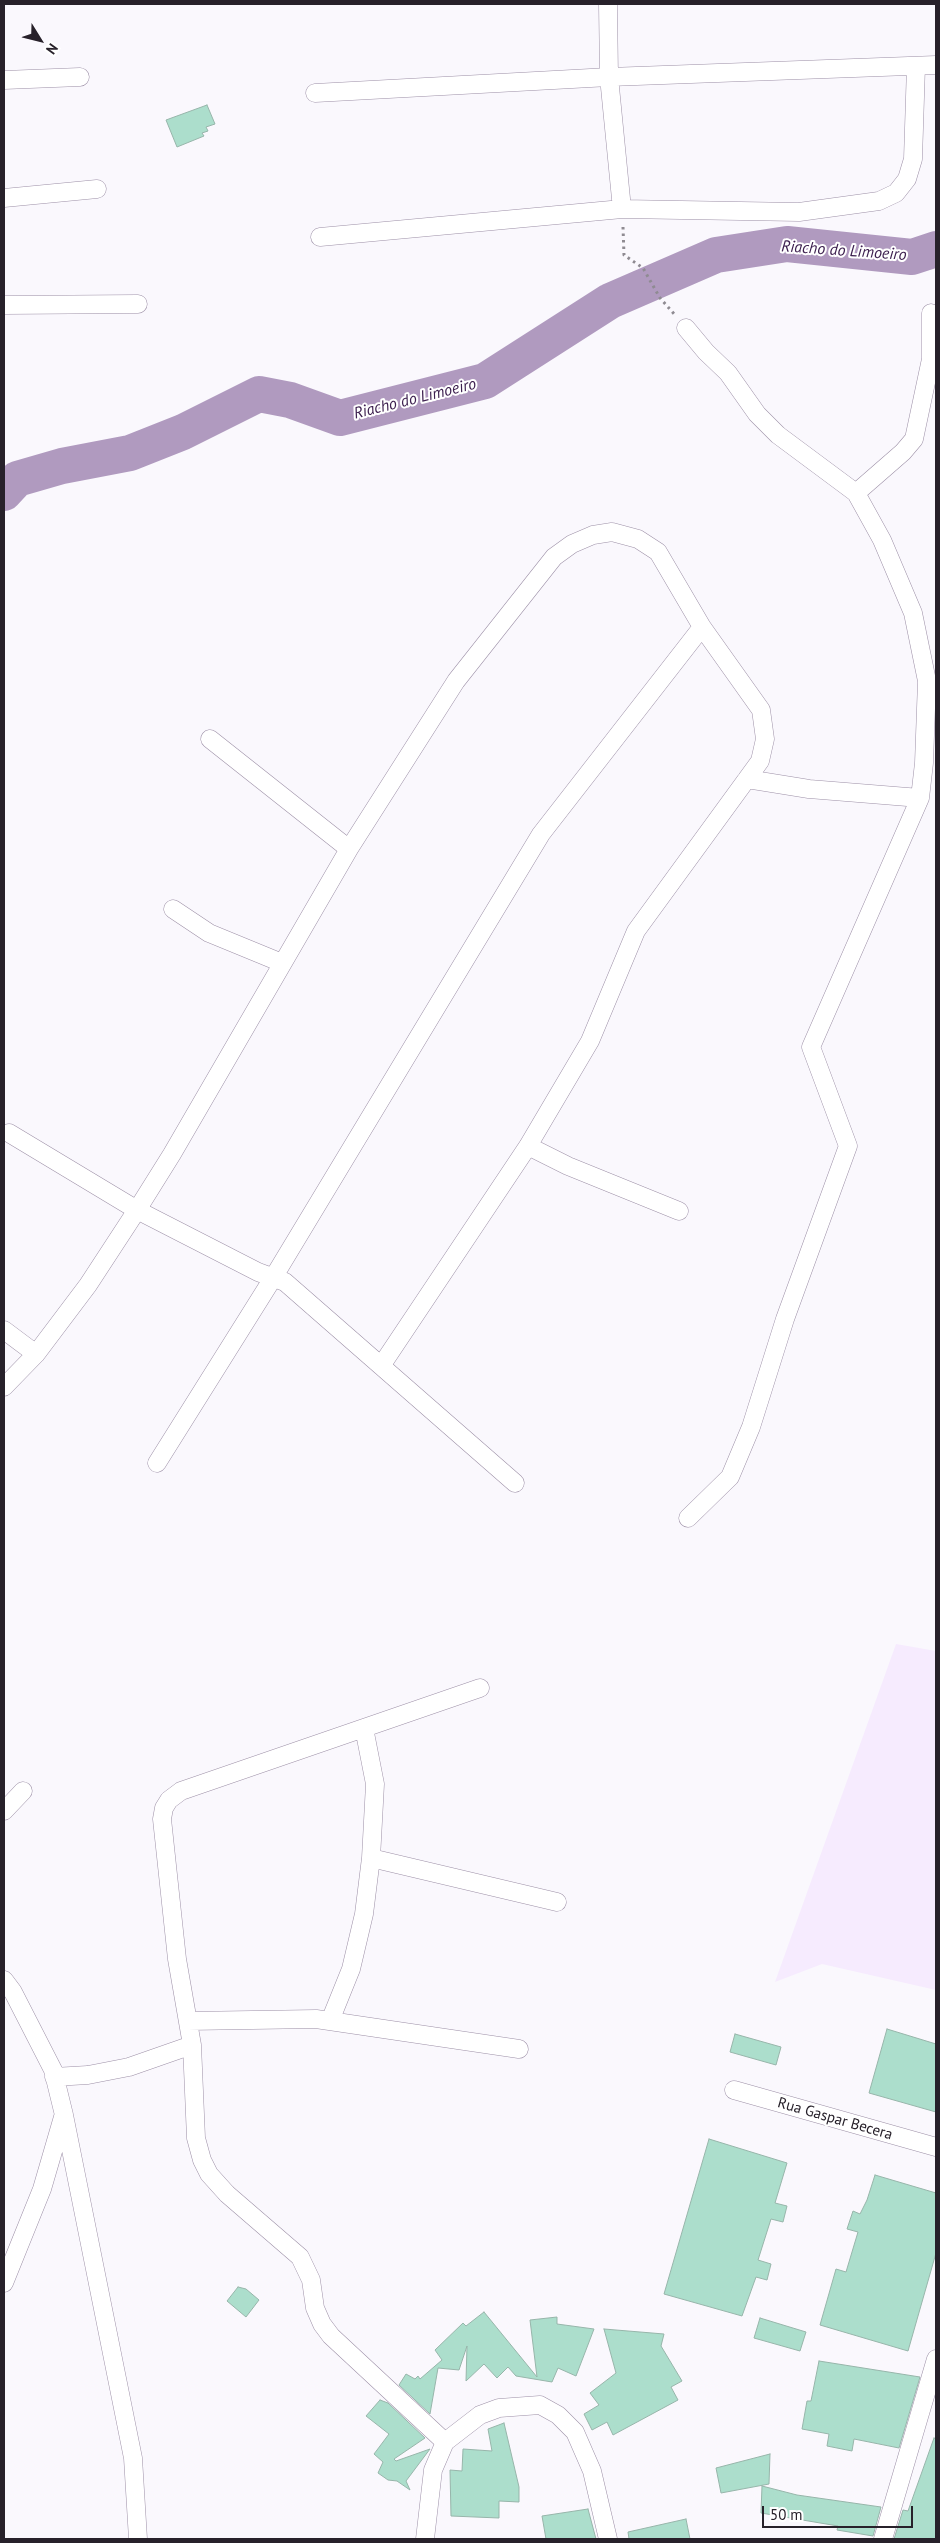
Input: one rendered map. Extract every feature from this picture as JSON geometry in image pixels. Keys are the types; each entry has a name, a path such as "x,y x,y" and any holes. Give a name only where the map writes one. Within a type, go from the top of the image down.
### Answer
{"street":[{"path":"608,4 609,77 622,209"},
{"path":"320,237 622,209 799,212 879,201 896,193 907,179 913,159 916,66"},
{"path":"314,93 609,77 936,66"},
{"path":"4,80 80,77"},
{"path":"4,198 97,190"},
{"path":"4,305 138,304"},
{"path":"856,493 903,452 914,439 931,359 931,313"},
{"path":"686,328 706,352 728,373 758,414 778,435 856,493 882,540 913,613 931,680 920,798 810,1047 848,1146 785,1319 751,1427 730,1478 688,1518"},
{"path":"4,1387 36,1354 88,1285 137,1210 172,1154 349,849 456,681 554,557 572,544 593,535 612,532 638,539 658,552 702,627 762,710 765,739 760,761 636,931 590,1041 528,1146 380,1366"},
{"path":"157,1464 273,1278 541,834 702,627"},
{"path":"210,739 349,849"},
{"path":"747,779 809,789 920,798"},
{"path":"172,909 209,932 282,963"},
{"path":"9,1133 137,1210 273,1278 285,1282 515,1483"},
{"path":"528,1146 568,1166 679,1211"},
{"path":"4,1330 36,1354"},
{"path":"445,2442 331,2336 322,2324 315,2308 311,2280 300,2257 227,2194 209,2174 202,2160 196,2138 192,2045 177,1959 162,1819 164,1808 169,1800 180,1791 480,1688"},
{"path":"330,2021 351,1969 364,1914 371,1858 375,1784 364,1728"},
{"path":"4,1811 23,1791"},
{"path":"371,1858 557,1902"},
{"path":"4,1980 14,1992 54,2077 64,2114 133,2458 138,2539"},
{"path":"188,2021 306,2019 519,2048"},
{"path":"54,2077 88,2075 129,2068 192,2045"},
{"name":"Rua Gaspar Becera","path":"734,2090 936,2147"},
{"path":"4,2283 42,2189 64,2114"},
{"path":"883,2539 936,2359"},
{"path":"426,2539 433,2470 445,2442 480,2416 499,2408 540,2405 558,2415 575,2432 592,2471 608,2539"}],"path":[{"path":"622,209 624,255 643,268 660,298"}],"shaded area":[{"path":"896,1644 936,1651 936,1990 822,1964 775,1982"}],"building":[{"path":"207,105 215,124 206,127 208,131 202,133 204,136 177,147 166,120"},
{"path":"887,2029 936,2044 936,2112 869,2093"},
{"path":"735,2034 781,2047 776,2065 730,2052"},
{"path":"709,2139 787,2163 775,2203 787,2206 783,2222 771,2219 758,2260 771,2264 767,2280 756,2277 742,2316 664,2294"},
{"path":"875,2175 936,2193 936,2253 908,2351 820,2325 836,2269 846,2272 858,2232 847,2229 853,2211 860,2214 867,2200"},
{"path":"238,2287 246,2289 259,2300 246,2317 227,2301"},
{"path":"484,2312 537,2377 530,2320 557,2317 557,2324 594,2329 576,2376 558,2368 552,2382 516,2376 508,2367 497,2378 484,2364 466,2381 467,2346 459,2370 438,2368 430,2414 399,2385 406,2374 415,2379 418,2376 420,2379 442,2360 435,2350 463,2323 466,2326"},
{"path":"760,2318 806,2332 800,2351 754,2338"},
{"path":"604,2329 664,2334 661,2346 682,2381 671,2387 678,2400 613,2435 607,2422 592,2430 584,2414 599,2405 590,2393 616,2373"},
{"path":"819,2361 920,2377 899,2448 854,2439 852,2451 827,2446 829,2434 802,2429 807,2401 811,2401"},
{"path":"380,2400 388,2403 425,2438 394,2459 396,2461 430,2449 406,2481 410,2490 397,2481 388,2480 378,2473 383,2462 374,2454 389,2434 366,2416"},
{"path":"504,2423 519,2487 519,2502 499,2501 499,2518 451,2516 450,2470 462,2471 463,2449 492,2451 488,2429"},
{"path":"934,2438 936,2439 936,2539 894,2539 903,2510 908,2511"},
{"path":"770,2454 769,2484 721,2493 716,2468"},
{"path":"762,2486 797,2495 881,2507 873,2536 837,2530 838,2526 761,2513"},
{"path":"588,2509 596,2539 546,2539 542,2516"},
{"path":"686,2519 690,2539 629,2539 628,2532"}],"waterway":[{"name":"Riacho do Limoeiro","path":"4,493 17,479 62,466 130,453 183,432 259,394 290,400 340,418 485,381 610,301 716,255 787,244 912,257 936,249"}]}
